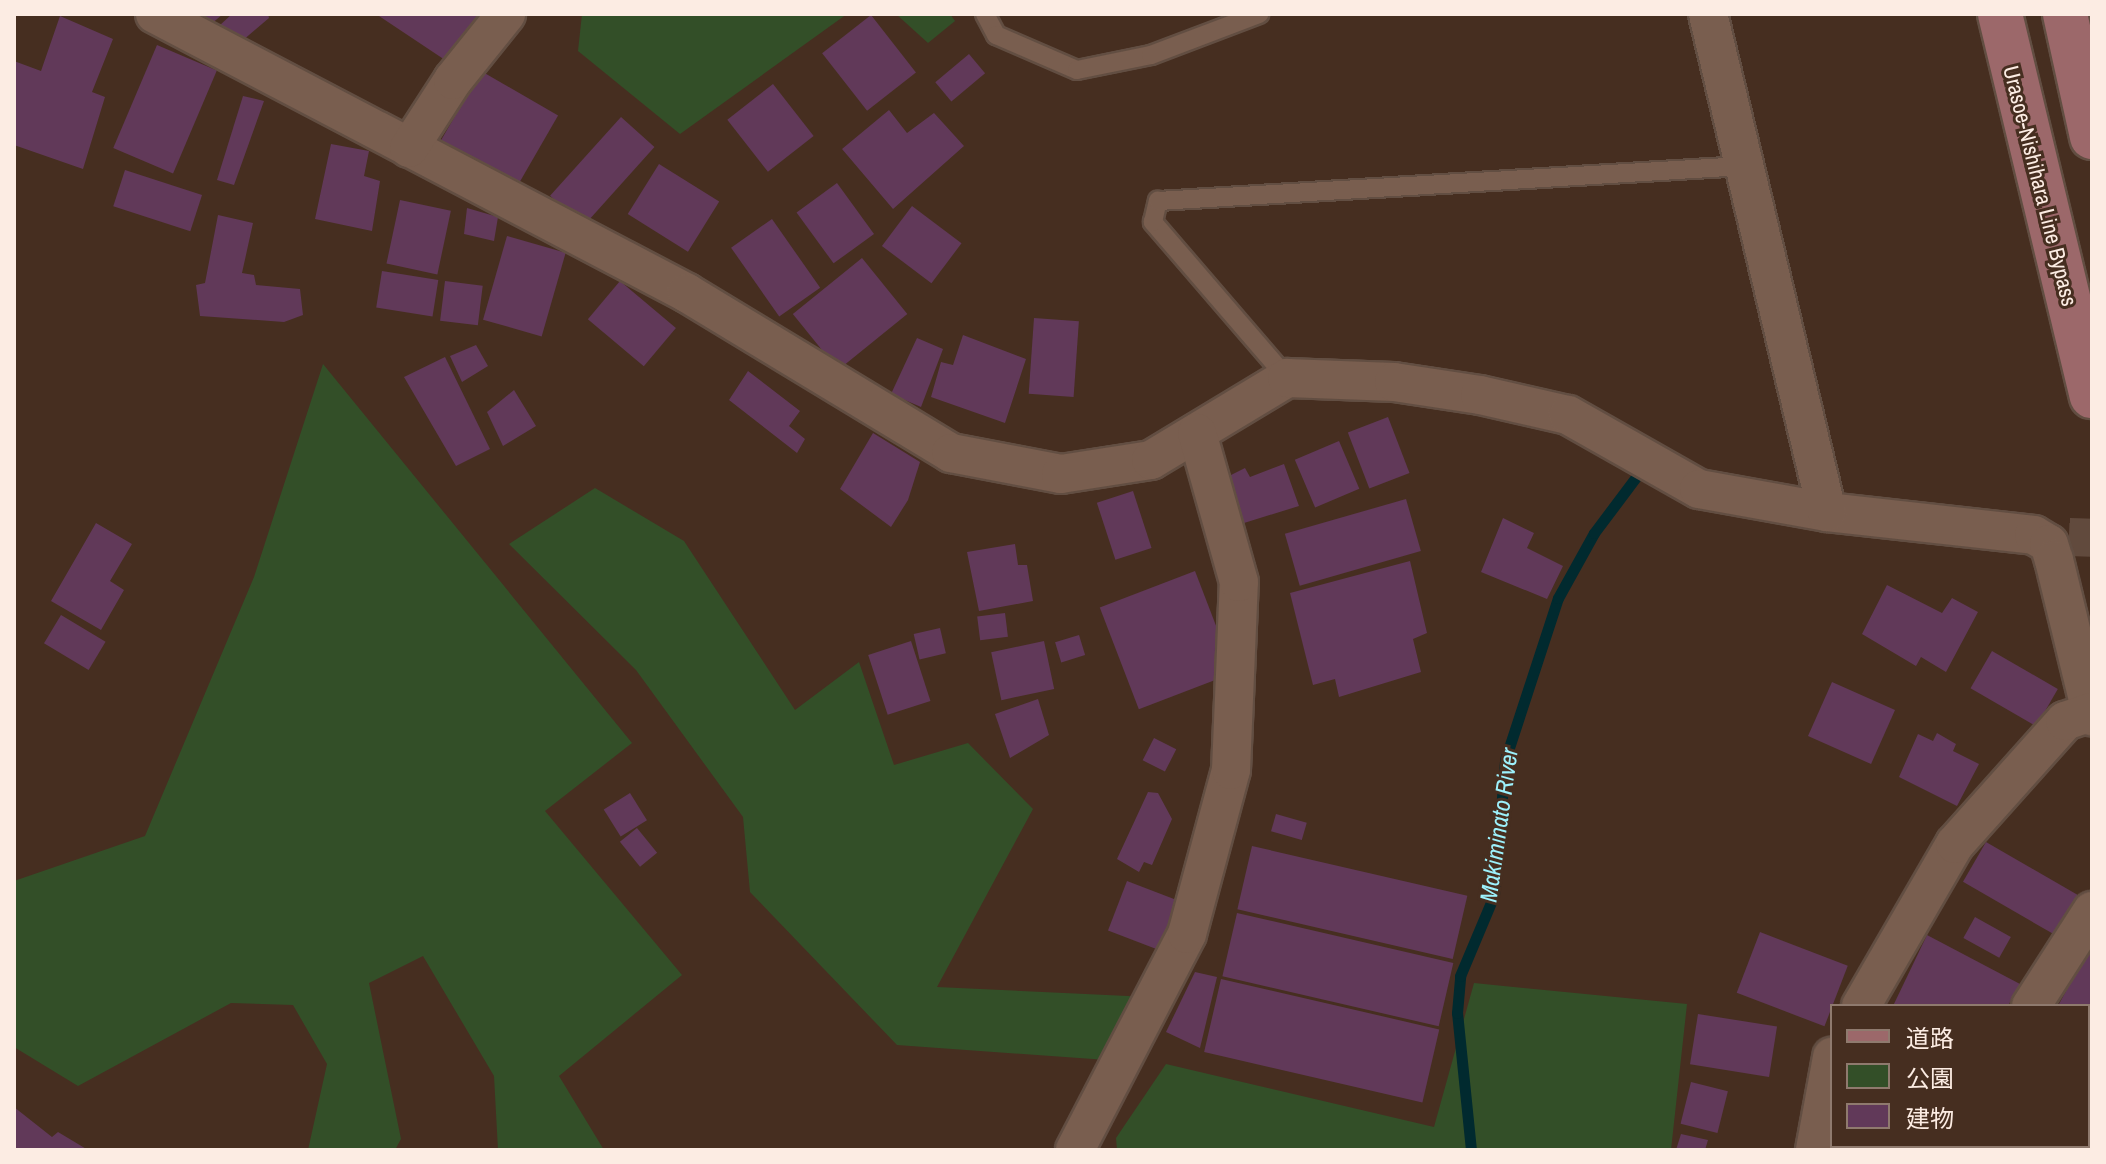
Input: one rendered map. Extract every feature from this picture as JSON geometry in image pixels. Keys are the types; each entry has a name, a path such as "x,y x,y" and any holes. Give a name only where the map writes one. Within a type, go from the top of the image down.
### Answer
{"main road":[{"path":"2064,17 2092,137"},
{"name":"Urasoe-Nishihara Line Bypass","path":"2000,18 2092,396"}],"street":[{"path":"155,14 687,293 951,453 1061,474 1151,460 1287,378 1394,382 1480,395 1568,415 1699,489 1827,512 2059,540 2092,714 2065,721 1955,844 1862,1004"},
{"path":"409,148 453,80 506,14"},
{"path":"1708,14 1827,512"},
{"path":"1075,1150 1187,934 1231,770 1239,582 1197,433"},
{"path":"2032,1004 2092,911"},
{"path":"1815,1150 1830,1068"}],"lane":[{"path":"985,14 996,35 1077,70 1151,55 1259,14"},
{"path":"1287,378 1153,222 1158,201 1744,166"}],"green space":[{"path":"582,14 847,14 680,134 578,51"},
{"path":"896,14 950,14 955,21 928,43"},
{"path":"323,364 632,743 545,811 682,975 559,1076 604,1150 498,1150 494,1076 423,956 369,983 401,1139 395,1150 308,1150 327,1064 293,1005 231,1003 78,1086 14,1047 14,881 145,836 254,577"},
{"path":"595,488 684,541 795,710 859,662 894,765 968,743 1033,809 937,987 1149,997 1107,1060 897,1045 750,892 743,817 636,670 509,544"},
{"path":"1474,983 1687,1004 1671,1150 1117,1150 1116,1138 1166,1064 1434,1127"}],"building":[{"path":"190,14 223,14 204,30"},
{"path":"232,14 268,14 269,18 242,41 219,26"},
{"path":"376,14 482,14 448,62"},
{"path":"871,15 916,73 867,111 822,53"},
{"path":"60,16 113,39 92,92 105,97 83,169 14,145 14,61 41,71"},
{"path":"157,45 217,70 173,173 113,148"},
{"path":"969,54 985,73 951,101 935,82"},
{"path":"481,71 558,116 516,188 439,144"},
{"path":"773,84 814,136 768,172 727,120"},
{"path":"243,96 264,101 234,185 217,180"},
{"path":"889,110 907,133 934,113 964,146 893,209 842,149"},
{"path":"621,117 654,147 584,226 550,196"},
{"path":"331,144 369,151 364,176 380,181 372,231 315,219"},
{"path":"659,164 719,202 688,252 628,214"},
{"path":"125,170 202,195 190,231 113,206"},
{"path":"837,183 874,234 834,263 797,212"},
{"path":"400,200 451,211 437,274 386,264"},
{"path":"912,206 962,243 931,283 882,246"},
{"path":"467,208 498,217 494,241 464,234"},
{"path":"218,215 253,223 242,273 254,275 256,285 300,289 303,315 284,322 200,316 196,285 205,283"},
{"path":"772,219 820,288 779,316 731,248"},
{"path":"507,236 566,253 542,336 483,320"},
{"path":"862,258 907,314 838,370 793,314"},
{"path":"382,271 438,280 433,316 376,308"},
{"path":"445,281 483,286 478,325 440,321"},
{"path":"620,281 676,328 644,366 588,319"},
{"path":"1034,318 1079,321 1074,397 1029,394"},
{"path":"963,335 1026,359 1005,423 931,397 941,362 953,365"},
{"path":"917,338 943,349 921,407 891,394"},
{"path":"476,345 488,366 462,382 450,356"},
{"path":"445,357 490,449 456,466 404,377"},
{"path":"748,371 800,411 789,426 805,439 797,453 729,400"},
{"path":"514,390 536,426 503,446 487,412"},
{"path":"1388,417 1410,473 1369,488 1348,432"},
{"path":"873,433 920,462 908,500 891,527 840,489"},
{"path":"1339,441 1359,489 1315,508 1295,460"},
{"path":"1284,464 1299,506 1244,523 1229,476 1245,468 1250,477"},
{"path":"1133,491 1152,548 1115,560 1097,503"},
{"path":"1406,499 1421,551 1300,586 1285,534"},
{"path":"1503,518 1534,533 1527,548 1563,566 1547,599 1481,572"},
{"path":"96,523 132,544 110,581 124,590 101,630 51,601"},
{"path":"1015,544 1018,565 1027,565 1033,601 979,611 967,552"},
{"path":"1410,561 1427,633 1413,639 1421,672 1339,697 1335,679 1313,685 1290,593"},
{"path":"1195,571 1234,673 1139,709 1100,608"},
{"path":"1887,585 1942,613 1952,598 1978,612 1946,672 1921,657 1916,666 1862,634"},
{"path":"1005,613 1008,637 980,640 977,616"},
{"path":"61,615 106,642 89,670 44,643"},
{"path":"940,628 946,653 920,659 914,634"},
{"path":"1079,635 1085,655 1061,662 1055,642"},
{"path":"911,641 930,701 888,715 868,655"},
{"path":"1044,641 1054,689 1001,700 991,652"},
{"path":"1992,651 2058,689 2036,726 1970,688"},
{"path":"1832,682 1895,710 1871,764 1808,736"},
{"path":"1038,699 1049,735 1010,758 995,714"},
{"path":"1937,733 1956,744 1953,751 1979,764 1957,806 1899,777 1918,734 1933,741"},
{"path":"1154,738 1176,749 1165,772 1143,760"},
{"path":"1148,792 1158,793 1172,819 1152,865 1144,862 1139,872 1117,859"},
{"path":"630,793 647,820 621,837 604,809"},
{"path":"1276,814 1307,823 1302,840 1271,831"},
{"path":"637,828 657,853 640,867 620,842"},
{"path":"1986,842 2078,895 2055,935 1963,882"},
{"path":"1252,846 1467,896 1453,959 1237,909"},
{"path":"1127,881 1181,902 1162,951 1108,930"},
{"path":"1237,913 1453,963 1439,1026 1222,976"},
{"path":"1975,917 2011,937 1999,958 1963,938"},
{"path":"1760,932 1848,966 1833,1004 1830,1004 1824,1026 1737,993"},
{"path":"1927,935 2020,984 2009,1004 1894,1004"},
{"path":"2079,946 2092,954 2092,1031 2090,1004 2059,1004 2071,982 2064,971"},
{"path":"1195,972 1217,977 1200,1048 1166,1032"},
{"path":"1221,979 1439,1029 1422,1102 1204,1052"},
{"path":"1698,1014 1777,1027 1769,1077 1690,1064"},
{"path":"1691,1082 1728,1091 1717,1133 1681,1124"},
{"path":"14,1107 52,1137 58,1132 88,1150 16,1150"},
{"path":"1681,1134 1708,1140 1705,1150 1676,1150"}],"waterway":[{"name":"Makiminato River","path":"1471,1150 1457,1013 1460,976 1494,895 1505,760 1558,598 1594,533 1636,477"}],"tunnel":[{"path":"2069,537 2092,538"}]}
